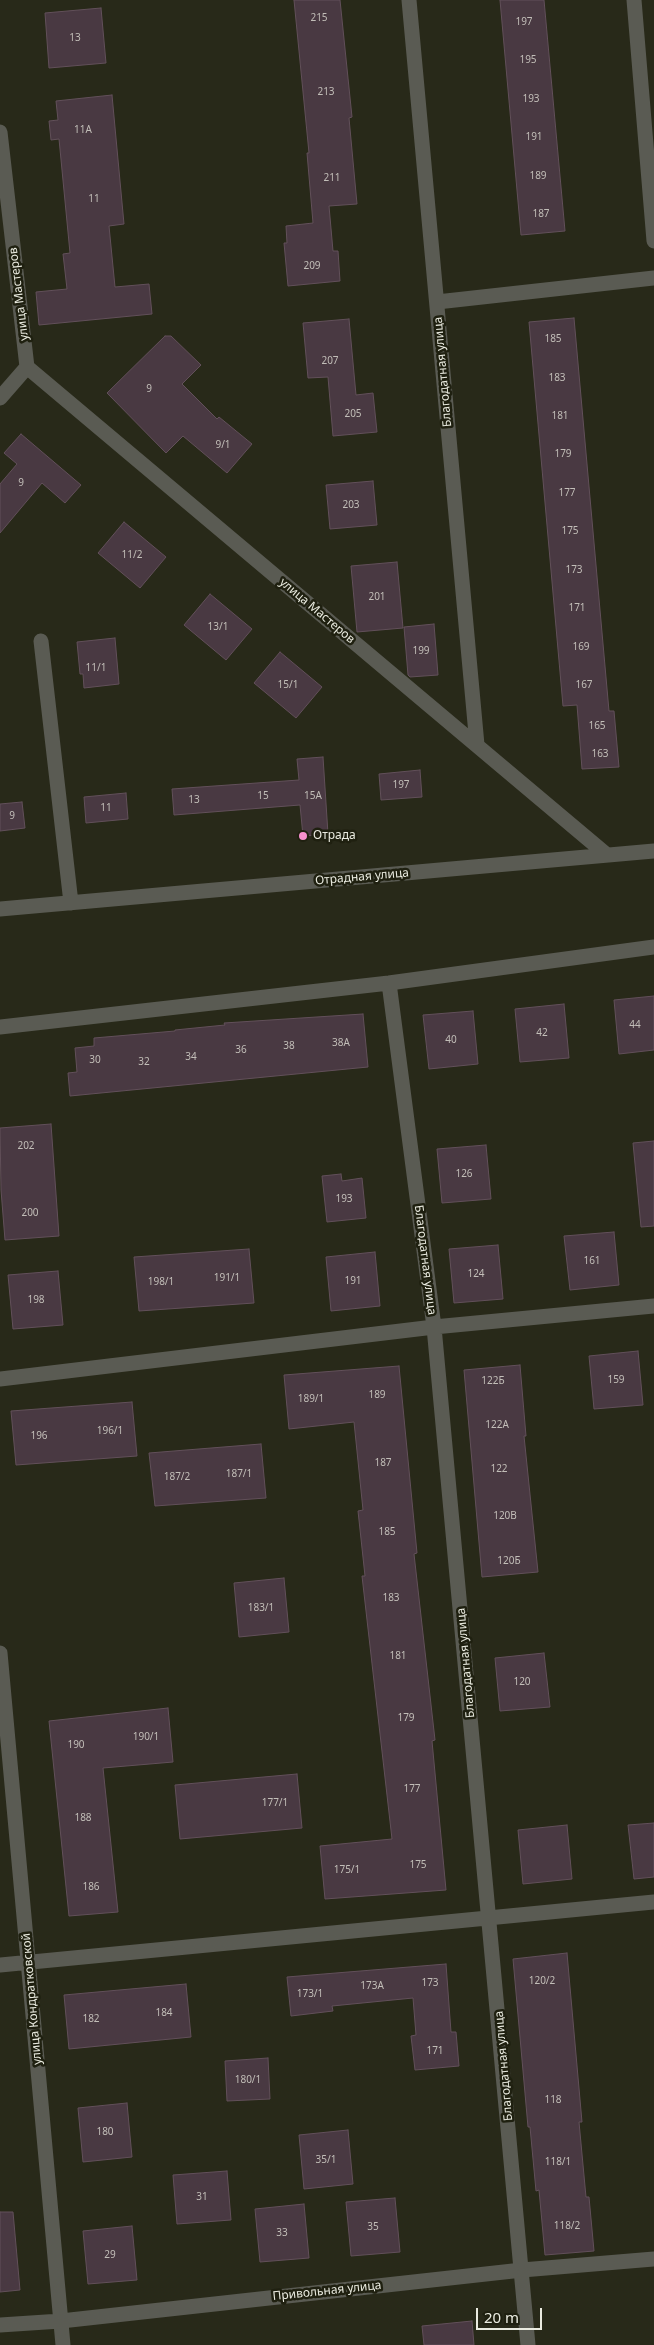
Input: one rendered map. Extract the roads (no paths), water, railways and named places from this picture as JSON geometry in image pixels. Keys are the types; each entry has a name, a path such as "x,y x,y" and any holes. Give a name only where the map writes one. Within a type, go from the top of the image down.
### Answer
{"street":[{"name":"Благодатная улица","path":"409,0 477,745"},
{"path":"634,0 654,241"},
{"name":"улица Мастеров","path":"0,132 27,367 607,855"},
{"path":"437,302 654,278"},
{"path":"0,398 27,367"},
{"path":"41,641 71,903"},
{"name":"Отрадная улица","path":"0,909 654,851"},
{"path":"0,1027 389,983 654,947"},
{"name":"Благодатная улица","path":"389,983 434,1327 528,2345"},
{"path":"0,1379 434,1327 654,1306"},
{"name":"улица Кондратковской","path":"0,1653 63,2345"},
{"path":"0,1965 654,1902"},
{"name":"Привольная улица","path":"0,2325 61,2321 522,2270 654,2259"}],"place":[{"name":"Отрада","path":"303,836"}]}
